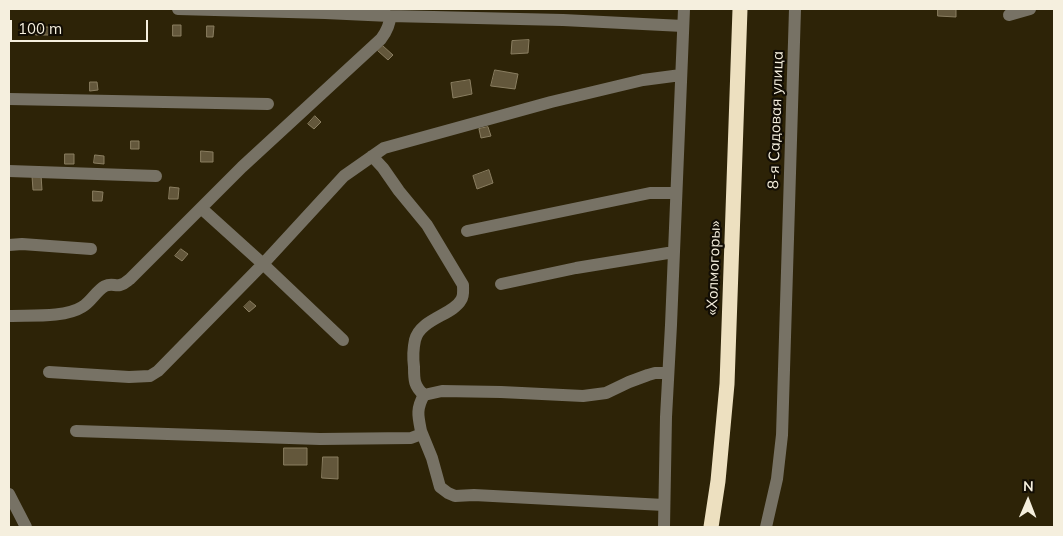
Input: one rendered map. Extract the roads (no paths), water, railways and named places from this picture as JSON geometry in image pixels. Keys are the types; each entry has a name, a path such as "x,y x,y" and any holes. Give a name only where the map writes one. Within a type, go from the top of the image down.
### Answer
{"highway":[{"name":"«Холмогоры»","path":"711,527 718,481 727,384 740,9"}],"street":[{"path":"178,9 325,11 390,16 563,14 683,26"},
{"path":"664,527 668,373 684,9"},
{"name":"8-я Садовая улица","path":"766,527 777,479 782,435 795,9"},
{"path":"1009,15 1030,9"},
{"path":"9,316 64,314 84,306 107,285 113,284 118,286 124,284 242,167 381,38 390,23 390,16"},
{"path":"49,372 129,377 150,376 158,372 263,264 344,176 384,148 551,102 643,80 681,75"},
{"path":"9,99 268,104"},
{"path":"372,156 427,225 463,285 461,301 419,331 415,339 413,359 414,382 417,389 424,395"},
{"path":"9,171 156,176"},
{"path":"467,231 650,193 676,193"},
{"path":"201,208 343,340"},
{"path":"9,244 91,249"},
{"path":"502,284 576,268 674,252"},
{"path":"664,505 455,496 440,487 432,458 421,432 418,415 419,404 424,395 442,391 582,396 606,393 655,373 668,373"},
{"path":"76,431 320,439 411,438 419,435 421,432"},
{"path":"9,494 26,527"}]}
